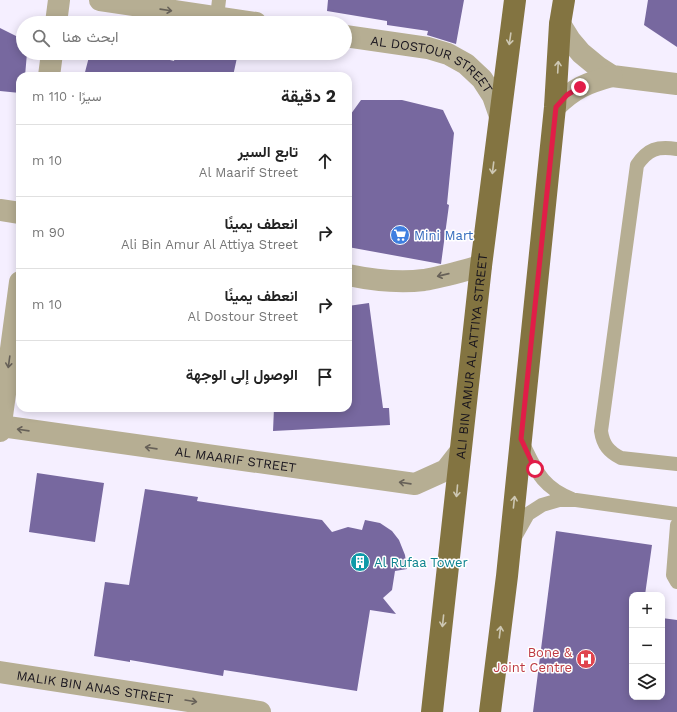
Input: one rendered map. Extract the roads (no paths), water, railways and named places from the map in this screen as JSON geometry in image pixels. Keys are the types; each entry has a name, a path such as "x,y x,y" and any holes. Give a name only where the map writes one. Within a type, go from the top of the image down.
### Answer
{"main road":[{"name":"ALI BIN AMUR AL ATTIYA STREET","path":"432,712 439,660 481,266 515,0"},
{"path":"490,712 510,547 556,107 560,24 564,0"},
{"path":"439,660 447,712"}],"street":[{"path":"57,16 59,0"},
{"path":"100,0 218,9 237,16"},
{"path":"560,24 570,40 581,53 612,76 677,84"},
{"name":"AL DOSTOUR STREET","path":"352,37 428,48 448,54 466,64 482,79 493,96 500,116"},
{"path":"49,72 51,60"},
{"path":"556,107 567,95 580,87 612,76"},
{"path":"0,210 16,212"},
{"path":"352,276 394,281 424,280 481,266"},
{"path":"0,428 16,311"},
{"name":"AL MAARIF STREET","path":"0,428 415,484 446,470 460,452"},
{"name":"MALIK BIN ANAS STREET","path":"0,672 260,712"}],"lane":[{"path":"677,149 655,149 644,155 637,165 601,431 607,448 621,458 677,464"},
{"path":"521,439 535,469 546,484 560,494 576,500"},
{"path":"510,547 528,514 542,505 559,500 576,500 677,514"},
{"path":"677,525 673,575 677,582"}],"place":[{"name":"Mini Mart","path":"400,235"},
{"name":"Al Rufaa Tower","path":"360,562"},
{"name":"Bone & Joint Centre","path":"586,659"}]}
